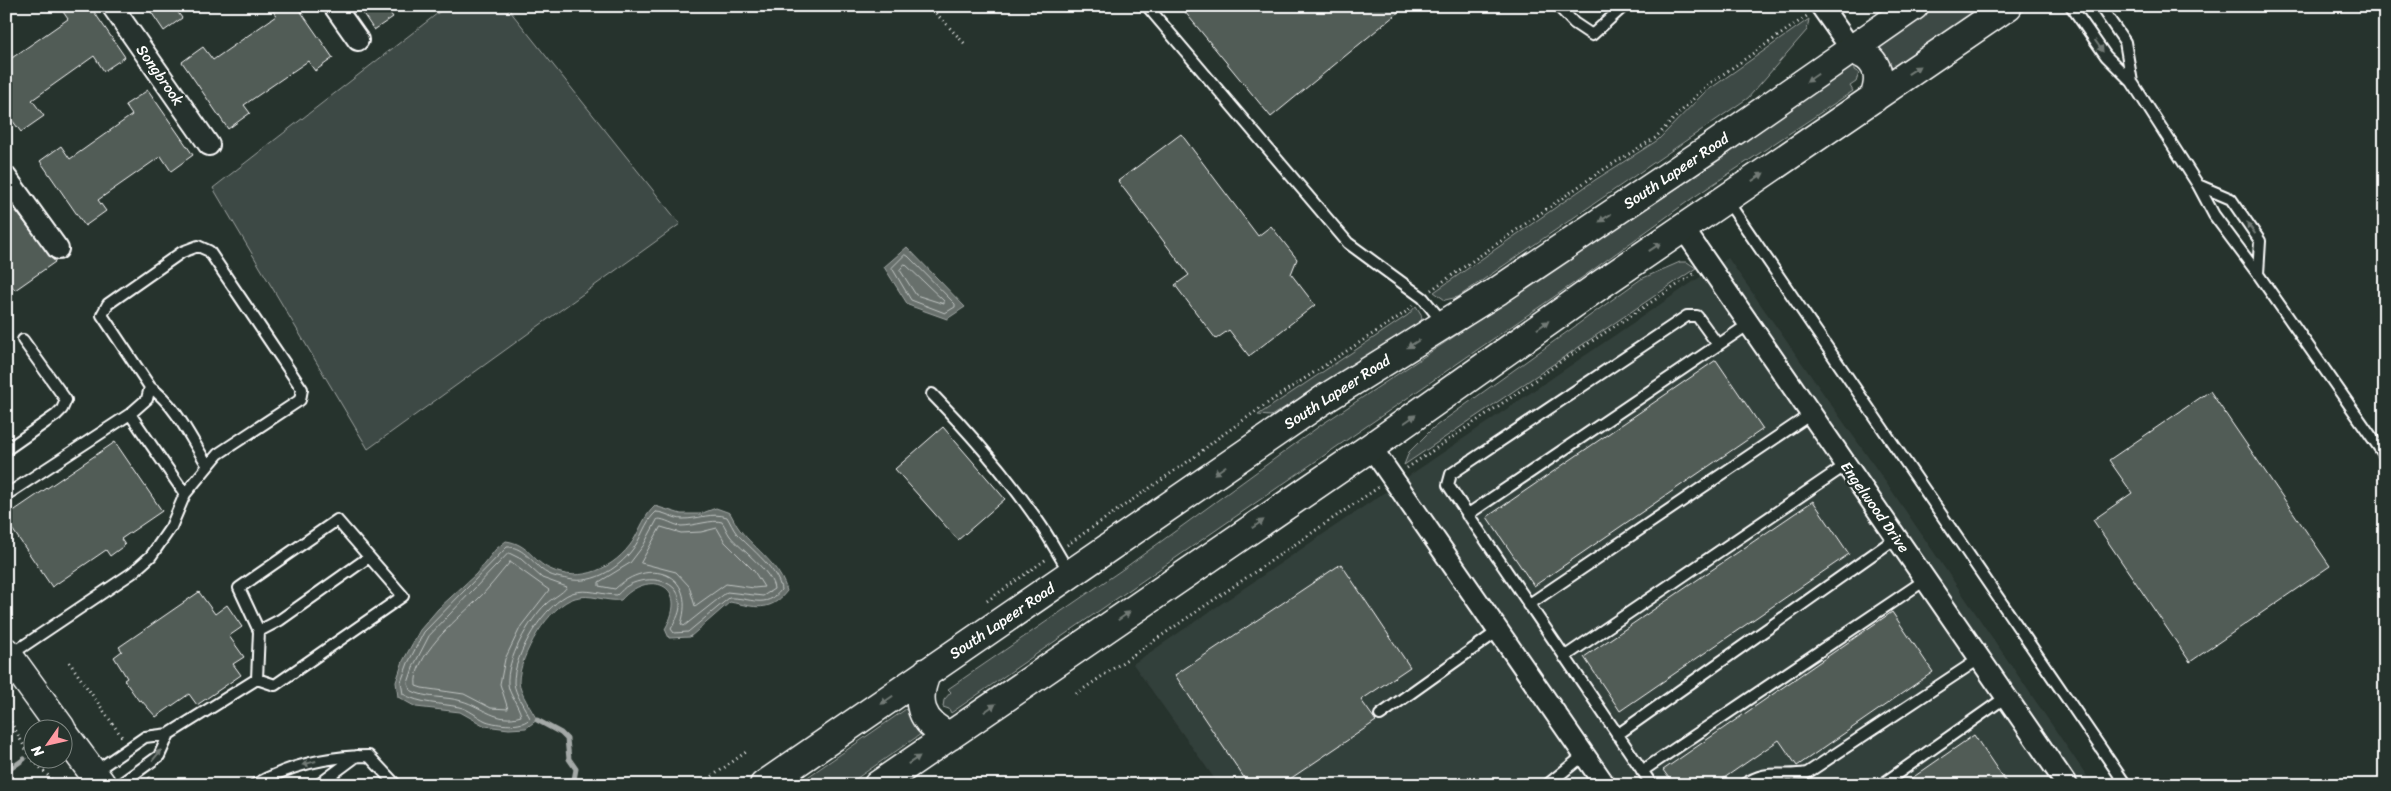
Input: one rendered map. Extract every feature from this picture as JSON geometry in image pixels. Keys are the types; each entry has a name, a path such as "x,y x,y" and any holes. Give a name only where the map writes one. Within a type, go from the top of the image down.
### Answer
{"main road":[{"name":"South Lapeer Road","path":"764,785 927,672 1064,563 1499,290 1713,146 1914,6"},
{"path":"878,785 1371,447 1683,228 2008,6"},
{"path":"1852,50 1861,52 1875,66 1879,84 1874,98"},
{"path":"8,654 53,718"},
{"path":"927,672 920,687 919,697 922,707 932,725 950,736"},
{"path":"72,744 98,779"}],"street":[{"name":"Songbrook","path":"112,6 208,144"},
{"path":"334,6 358,40"},
{"path":"1815,11 1852,50"},
{"path":"6,177 58,250"},
{"name":"Engelwood Drive","path":"1683,228 2066,785"},
{"path":"1371,447 1605,785"}],"lane":[{"path":"1147,6 1348,243 1422,298 1444,324"},
{"path":"1558,6 1574,23 1592,35 1624,6"},
{"path":"2071,6 2106,56 2132,82 2198,185 2214,215 2258,274 2385,456"},
{"path":"2100,6 2125,42 2132,82"},
{"path":"2198,185 2231,199 2260,241 2258,274"},
{"path":"1726,199 2126,785"},
{"path":"8,654 132,573 151,556 171,527 184,494 208,466 218,454 300,400 302,390 209,251 198,246 182,252 108,304 102,315 150,386 172,408 208,466"},
{"path":"1652,785 1467,515 1448,484 1450,474 1687,316 1697,316 1718,346"},
{"path":"1467,515 1749,324"},
{"path":"6,450 56,415 62,409 66,400 24,340"},
{"path":"6,495 130,414 147,399 150,386"},
{"path":"932,394 979,444 1042,528 1064,563"},
{"path":"130,414 184,494"},
{"path":"1528,605 1811,414"},
{"path":"1564,657 1846,465"},
{"path":"337,520 402,596 275,686 257,679 259,631 239,588 337,520"},
{"path":"1617,734 1896,538"},
{"path":"259,631 280,620 369,558"},
{"path":"1642,770 1925,580"},
{"path":"1380,715 1498,631"},
{"path":"1743,785 1754,777 1771,773 1794,780 1980,659"},
{"path":"98,779 145,737 169,734 257,679"},
{"path":"1881,785 2006,698"},
{"path":"119,785 159,756 169,734"},
{"path":"1548,785 1584,755"},
{"path":"254,785 308,762 337,756 369,756 396,785"},
{"path":"318,785 357,756"}],"path":[{"path":"930,6 966,44"},
{"path":"987,601 1064,563 1218,438 1274,398 1406,312 1422,298 1598,173 1655,138 1706,86 1815,11"},
{"path":"1405,470 1514,396 1560,362 1688,278"},
{"path":"1076,694 1378,487"},
{"path":"69,662 125,741"},
{"path":"6,713 30,757 57,785"},
{"path":"700,785 746,752"},
{"path":"932,785 938,781"}],"shaded area":[{"path":"447,6 506,6 680,224 368,449 213,188"},
{"path":"1936,6 1985,6 1895,68 1892,67 1879,48 1880,46"},
{"path":"1809,19 1807,30 1748,98 1458,297 1445,300 1434,292 1595,180 1658,140 1704,93"},
{"path":"1854,66 1854,70 1859,73 1856,82 1850,86 1853,91 1694,197 1590,272 951,713 949,709 943,707 944,700 951,692 948,689 1126,567 1321,425 1718,161 1844,71"},
{"path":"1728,258 1892,491 2093,785 1219,785 1133,664"},
{"path":"1680,262 1687,262 1696,268 1404,465 1409,452 1433,428 1641,279"},
{"path":"1416,306 1422,319 1415,326 1271,416 1258,415 1408,315"},
{"path":"906,709 921,734 847,785 796,785"}],"water":[{"path":"907,247 965,307 947,319 908,305 884,267"},
{"path":"655,506 681,514 700,514 716,508 730,513 740,530 779,573 787,591 774,603 762,607 730,602 690,637 669,638 665,629 672,614 673,601 670,592 663,586 654,584 643,585 632,590 621,600 581,597 565,603 555,610 537,633 520,671 520,687 537,720 526,728 509,729 485,726 460,712 416,707 398,697 396,682 403,661 420,630 438,609 476,574 496,549 506,541 525,549 550,569 574,575 585,574 607,566 626,551 648,514"}],"building":[{"path":"59,6 90,6 125,57 104,71 94,56 32,100 44,116 21,132 6,112 6,62 68,19"},
{"path":"147,6 173,6 182,18 164,31"},
{"path":"270,6 297,6 333,58 315,71 308,61 244,105 250,113 228,129 182,62 203,47 213,60 276,16"},
{"path":"358,6 385,6 393,17 374,30"},
{"path":"1180,6 1406,6 1271,117"},
{"path":"148,90 193,155 171,171 161,156 98,200 106,211 85,226 40,161 61,146 70,159 132,115 125,105"},
{"path":"1181,134 1258,236 1271,226 1297,259 1291,274 1315,305 1249,356 1229,330 1216,339 1175,285 1189,275 1118,181"},
{"path":"6,198 55,262 15,290 6,278"},
{"path":"1716,360 1763,429 1534,586 1487,517"},
{"path":"2210,391 2330,566 2190,662 2093,520 2132,493 2109,460"},
{"path":"943,427 1005,499 958,540 895,469"},
{"path":"115,442 162,511 121,539 125,545 110,556 106,550 52,587 6,520 6,516"},
{"path":"1813,501 1849,554 1620,711 1584,657"},
{"path":"1341,564 1410,667 1361,700 1376,721 1281,785 1249,785 1175,675"},
{"path":"199,592 215,614 227,605 242,627 229,636 244,657 233,664 241,675 197,705 189,694 156,717 141,700 139,701 124,680 127,678 114,657 122,651 119,647"},
{"path":"1892,612 1933,672 1797,766 1779,740 1714,785 1674,785 1663,770"},
{"path":"1974,735 2008,785 1902,785"}],"waterway":[{"path":"537,720 561,733 567,739 569,759 576,769 573,785"},
{"path":"6,772 22,760"}]}
